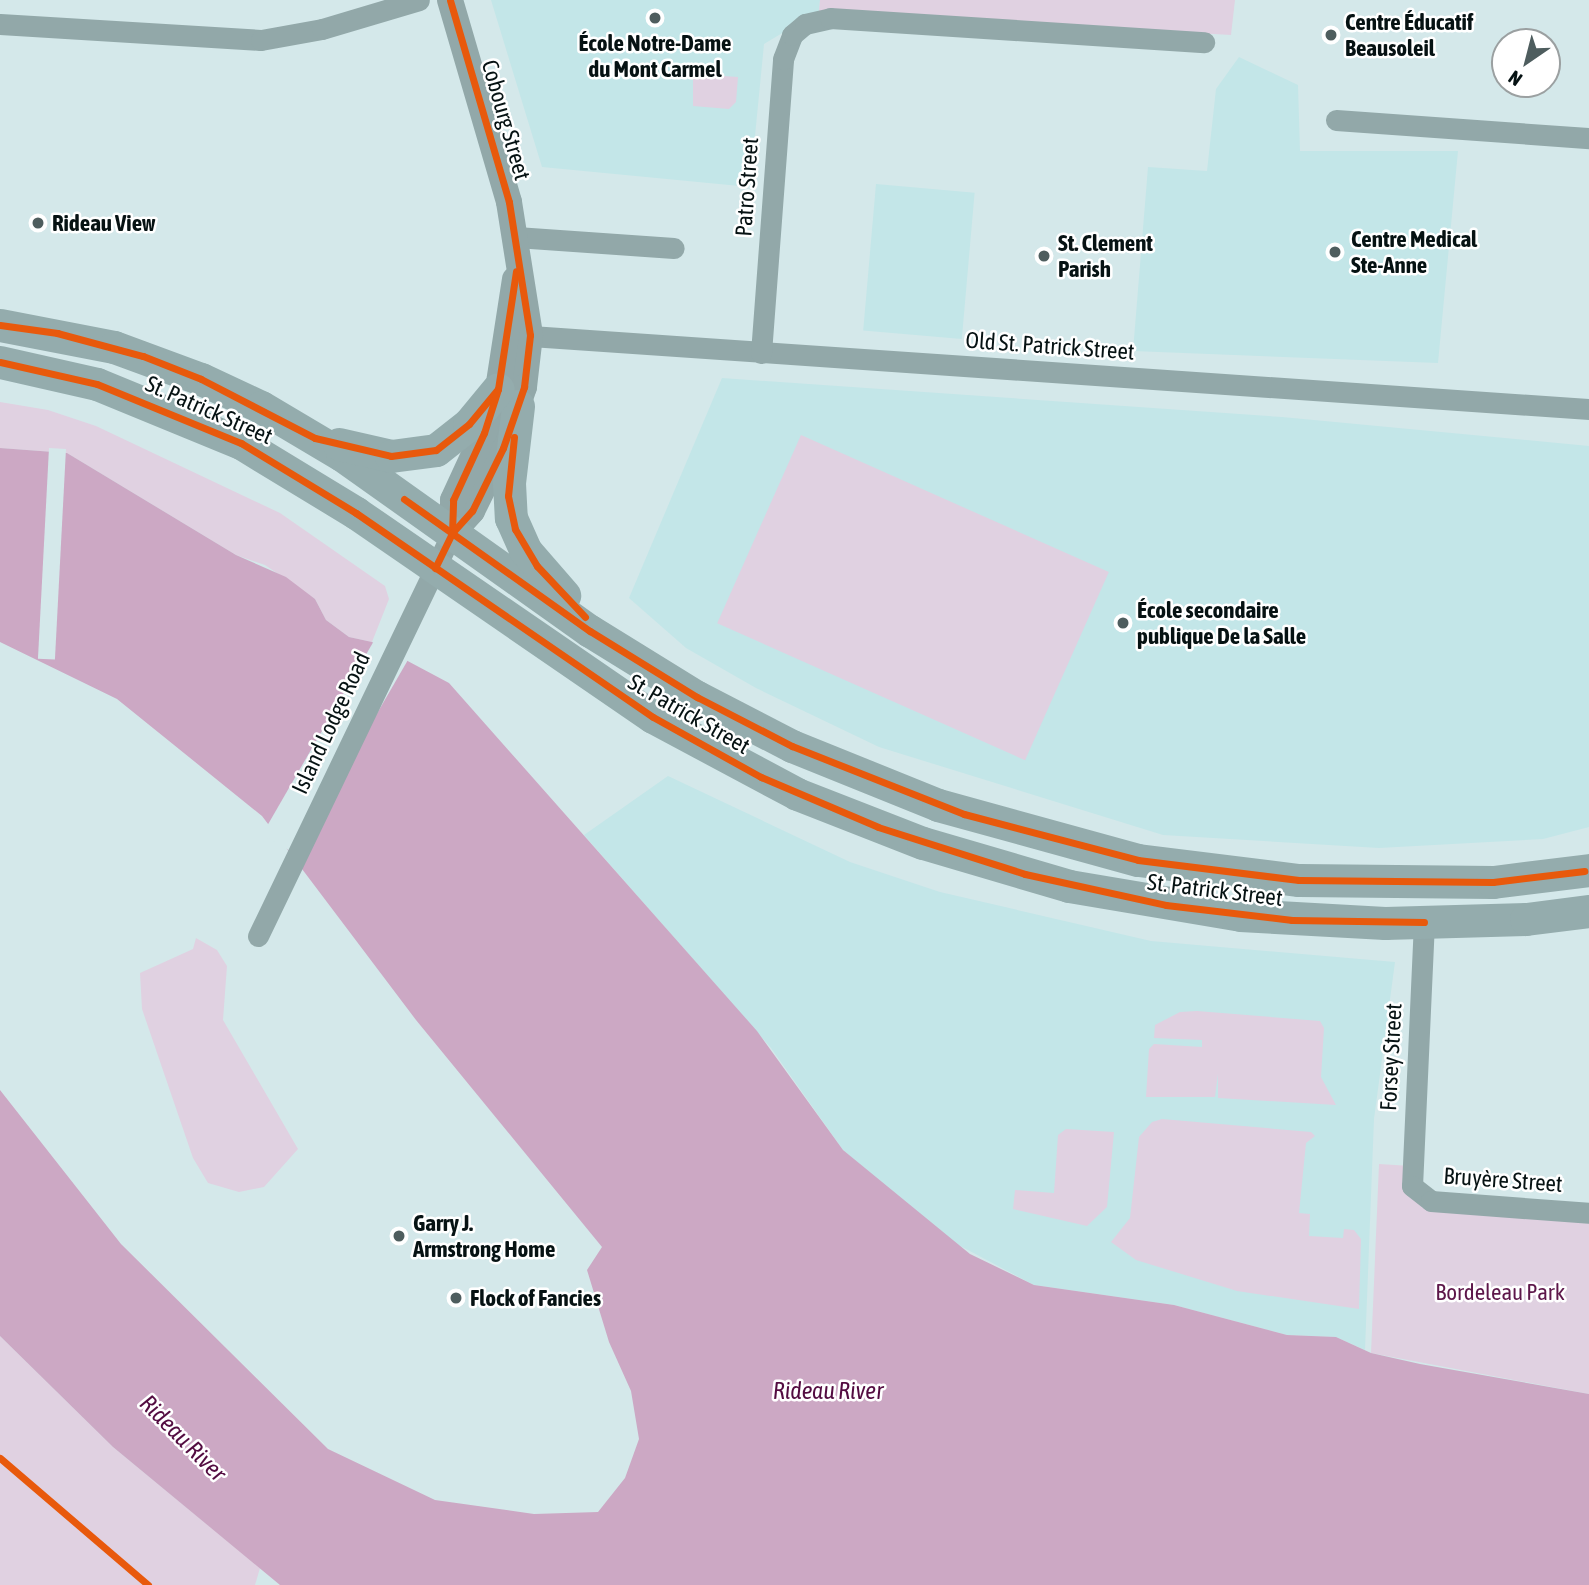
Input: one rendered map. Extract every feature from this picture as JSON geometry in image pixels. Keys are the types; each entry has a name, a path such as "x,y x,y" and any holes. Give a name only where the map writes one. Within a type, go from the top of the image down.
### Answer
{"main road":[{"name":"St. Patrick Street","path":"0,325 57,333 143,356 261,407 315,438 608,643 697,697 792,747 938,805 1068,844 1178,867 1299,880 1493,882 1589,870"},
{"name":"St. Patrick Street","path":"0,362 97,384 211,428 311,483 653,718 761,777 878,827 1025,874 1166,905 1292,920 1424,922 1589,911"},
{"path":"315,438 391,456 422,454 458,434 508,397"},
{"path":"508,397 508,496 515,529 537,566 608,643"}],"street":[{"path":"0,24 261,40 322,29 419,0"},
{"name":"Cobourg Street","path":"450,0 501,168 517,245 518,335 508,397 484,433 453,500 452,533"},
{"name":"Patro Street","path":"761,353 783,59 798,29 830,18 1204,42"},
{"path":"1336,120 1589,138"},
{"path":"517,245 674,248"},
{"name":"Old St. Patrick Street","path":"518,335 1589,410"},
{"name":"Island Lodge Road","path":"258,936 452,533"},
{"name":"Forsey Street","path":"1416,1192 1411,1179 1424,922"},
{"name":"Bruyère Street","path":"1416,1192 1431,1201 1589,1213"}],"shaded area":[{"path":"491,0 820,0 819,11 764,44 750,187 542,167"},
{"path":"1239,57 1298,85 1300,151 1458,151 1438,363 1133,351 1148,167 1207,171 1216,89"},
{"path":"876,184 975,193 962,339 863,330"},
{"name":"École secondaire publique De la Salle","path":"722,378 1282,417 1589,446 1589,827 1543,839 1379,848 1163,835 879,747 756,688 686,648 629,598"},
{"path":"668,776 850,862 940,892 1151,941 1395,962 1374,1119 1365,1350 1336,1337 1287,1335 1174,1305 1034,1285 949,1240 843,1150 771,1048 584,835"}],"green space":[{"path":"820,0 1235,0 1231,35 819,11"},
{"path":"693,74 738,77 736,102 729,109 693,106"},
{"path":"0,402 48,410 96,426 280,513 385,586 389,599 372,642 349,637 326,620 315,599 265,565 236,555 67,453 0,448"},
{"path":"801,435 1109,572 1025,760 717,623"},
{"path":"196,938 217,950 227,966 223,1020 298,1149 264,1187 239,1192 208,1183 193,1158 142,1009 140,973 193,949"},
{"path":"1180,1012 1320,1021 1324,1028 1321,1077 1336,1105 1218,1098 1218,1074 1215,1097 1146,1097 1149,1049 1154,1044 1202,1047 1202,1040 1154,1038 1155,1025"},
{"path":"1162,1119 1311,1132 1315,1136 1306,1143 1299,1213 1310,1214 1309,1236 1343,1238 1344,1229 1354,1230 1361,1239 1359,1309 1237,1291 1136,1260 1111,1242 1130,1218 1139,1137 1152,1122"},
{"path":"1066,1129 1114,1132 1107,1207 1087,1226 1013,1209 1015,1190 1054,1193 1058,1135"},
{"name":"Bordeleau Park","path":"1379,1164 1411,1166 1416,1192 1589,1213 1589,1394 1371,1353"},
{"path":"0,1336 113,1447 260,1568 255,1585 0,1585"}],"water":[{"name":"Rideau River","path":"0,448 67,453 236,555 286,577 315,599 326,620 349,637 372,642 449,683 757,1031 843,1150 970,1254 1034,1285 1174,1305 1287,1335 1336,1337 1371,1353 1420,1364 1589,1394 1589,1585 280,1585 113,1447 0,1336 0,1090 121,1244 328,1449 435,1500 534,1514 598,1512 625,1478 639,1439 631,1391 609,1342 587,1270 602,1247 416,1020 262,816 117,699 0,642"}],"pier":[{"path":"49,448 66,449 55,660 38,659"},
{"path":"375,639 409,658 296,854 262,835"}],"cycle path":[{"path":"435,568 452,533 472,511 503,448 524,387 530,335 509,202 450,0"},
{"path":"452,533 453,500 484,433 498,389 516,271"},
{"path":"0,325 57,333 143,356 201,379 315,438 391,456 436,450 469,424 498,389"},
{"path":"0,362 97,384 241,443 356,513 653,717 761,777 878,827 1025,874 1166,905 1292,920 1424,922"},
{"path":"514,437 508,496 515,529 537,566 585,617"},
{"path":"404,499 590,631 697,697 792,746 964,814 1138,860 1299,880 1493,882 1584,871"},
{"path":"0,1458 148,1585"}],"place":[{"name":"École Notre-Dame du Mont Carmel","path":"655,18"},
{"name":"Centre Éducatif Beausoleil","path":"1331,35"},
{"name":"Rideau View","path":"38,223"},
{"name":"Centre Medical Ste-Anne","path":"1335,252"},
{"name":"St. Clement Parish","path":"1044,256"},
{"name":"École secondaire publique De la Salle","path":"1123,623"},
{"name":"Garry J. Armstrong Home","path":"399,1236"},
{"name":"Flock of Fancies","path":"456,1298"}]}
